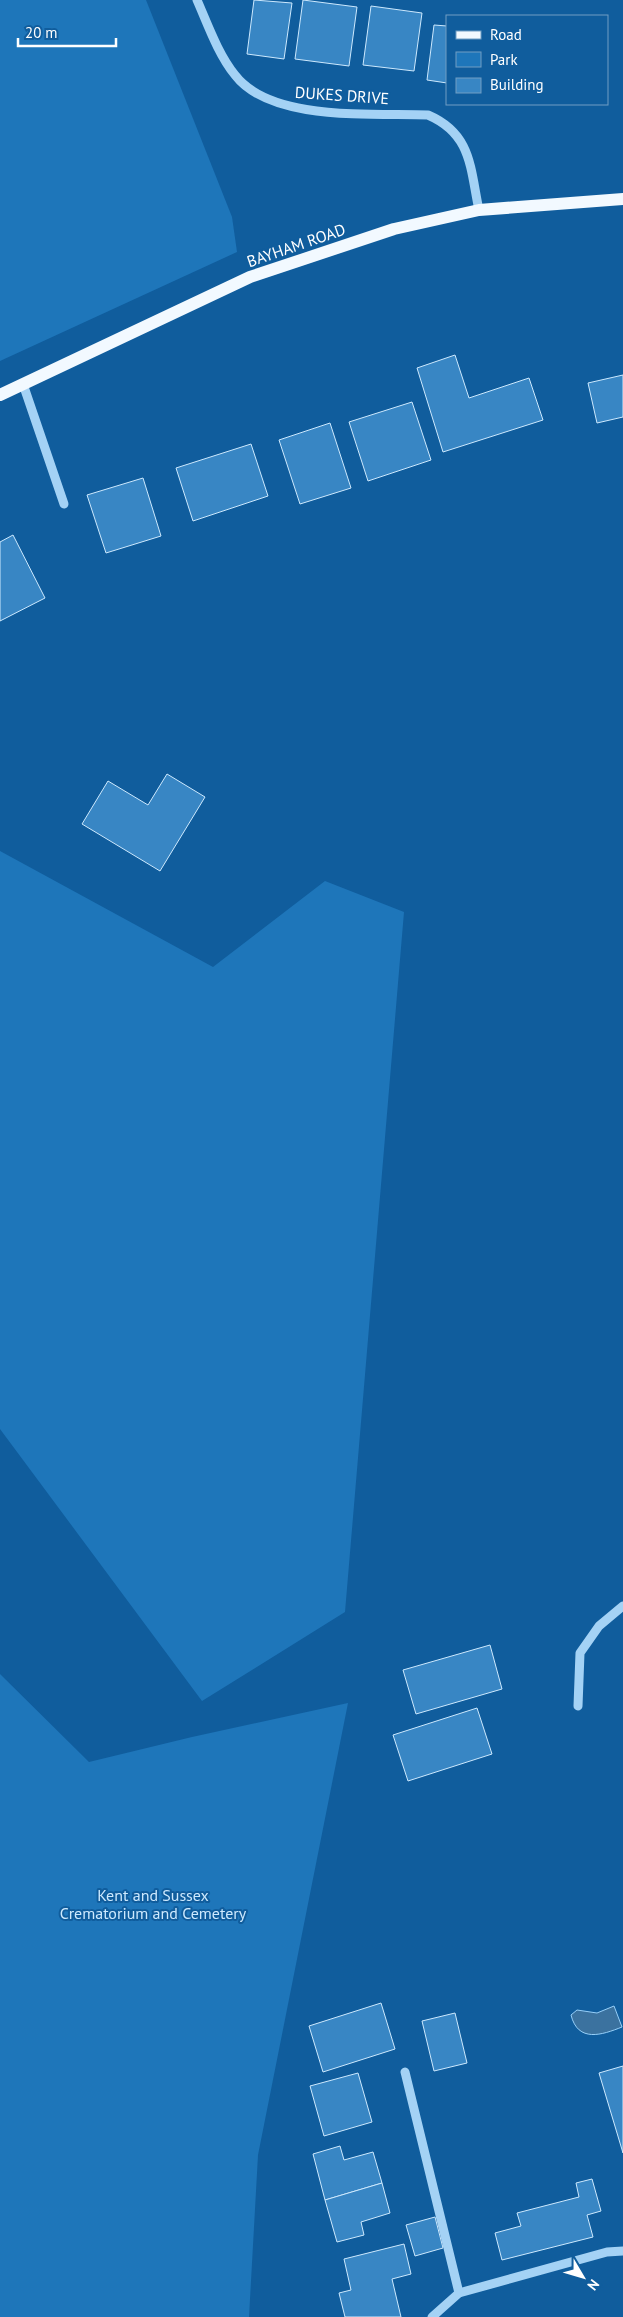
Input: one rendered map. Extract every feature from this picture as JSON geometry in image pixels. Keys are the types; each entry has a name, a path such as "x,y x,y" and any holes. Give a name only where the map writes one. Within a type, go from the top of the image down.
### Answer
{"main road":[{"name":"BAYHAM ROAD","path":"0,395 250,277 394,229 479,210 623,199"}],"street":[{"name":"DUKES DRIVE","path":"197,0 224,60 235,76 261,97 296,109 428,115 441,121 460,139 465,149 479,210"},
{"path":"23,384 64,504"},
{"path":"578,1706 580,1653 600,1626 623,1606"},
{"path":"405,2072 459,2293"},
{"path":"432,2317 459,2293 607,2252 623,2251"}],"green space":[{"path":"0,0 146,0 232,217 237,252 0,361"},
{"path":"0,851 213,967 325,881 404,912 345,1612 202,1701 0,1429"},
{"name":"Kent and Sussex Crematorium and Cemetery","path":"0,1674 89,1762 348,1703 258,2155 249,2317 0,2317"}],"shaded area":[{"path":"614,2006 622,2027 599,2034 592,2035 579,2030 574,2024 571,2015 577,2010 597,2013"}],"building":[{"path":"254,0 292,3 284,59 247,54"},
{"path":"303,0 357,7 349,66 295,59"},
{"path":"371,6 422,13 414,71 363,65"},
{"path":"434,25 446,26 446,83 427,80"},
{"path":"455,355 469,398 529,378 543,420 443,452 417,368"},
{"path":"623,375 623,417 597,423 588,383"},
{"path":"412,402 431,460 368,481 349,422"},
{"path":"330,423 351,488 300,504 279,440"},
{"path":"251,444 268,496 193,521 176,468"},
{"path":"143,478 161,536 106,553 87,495"},
{"path":"13,535 45,598 0,621 0,542"},
{"path":"167,774 205,797 160,871 82,824 108,781 148,805"},
{"path":"490,1645 502,1689 416,1714 403,1670"},
{"path":"477,1708 492,1754 408,1781 393,1735"},
{"path":"381,2003 395,2049 323,2072 309,2026"},
{"path":"455,2013 467,2063 434,2071 422,2021"},
{"path":"623,2066 623,2153 599,2073"},
{"path":"358,2073 372,2122 324,2136 310,2086"},
{"path":"340,2146 344,2160 373,2152 382,2183 325,2200 313,2154"},
{"path":"592,2179 601,2211 587,2215 593,2237 502,2260 495,2233 521,2226 517,2213 579,2197 576,2183"},
{"path":"382,2183 390,2213 361,2222 364,2235 337,2242 325,2200"},
{"path":"435,2217 443,2248 415,2256 406,2225"},
{"path":"404,2244 411,2274 392,2279 401,2317 345,2317 339,2293 351,2290 344,2259"}]}
